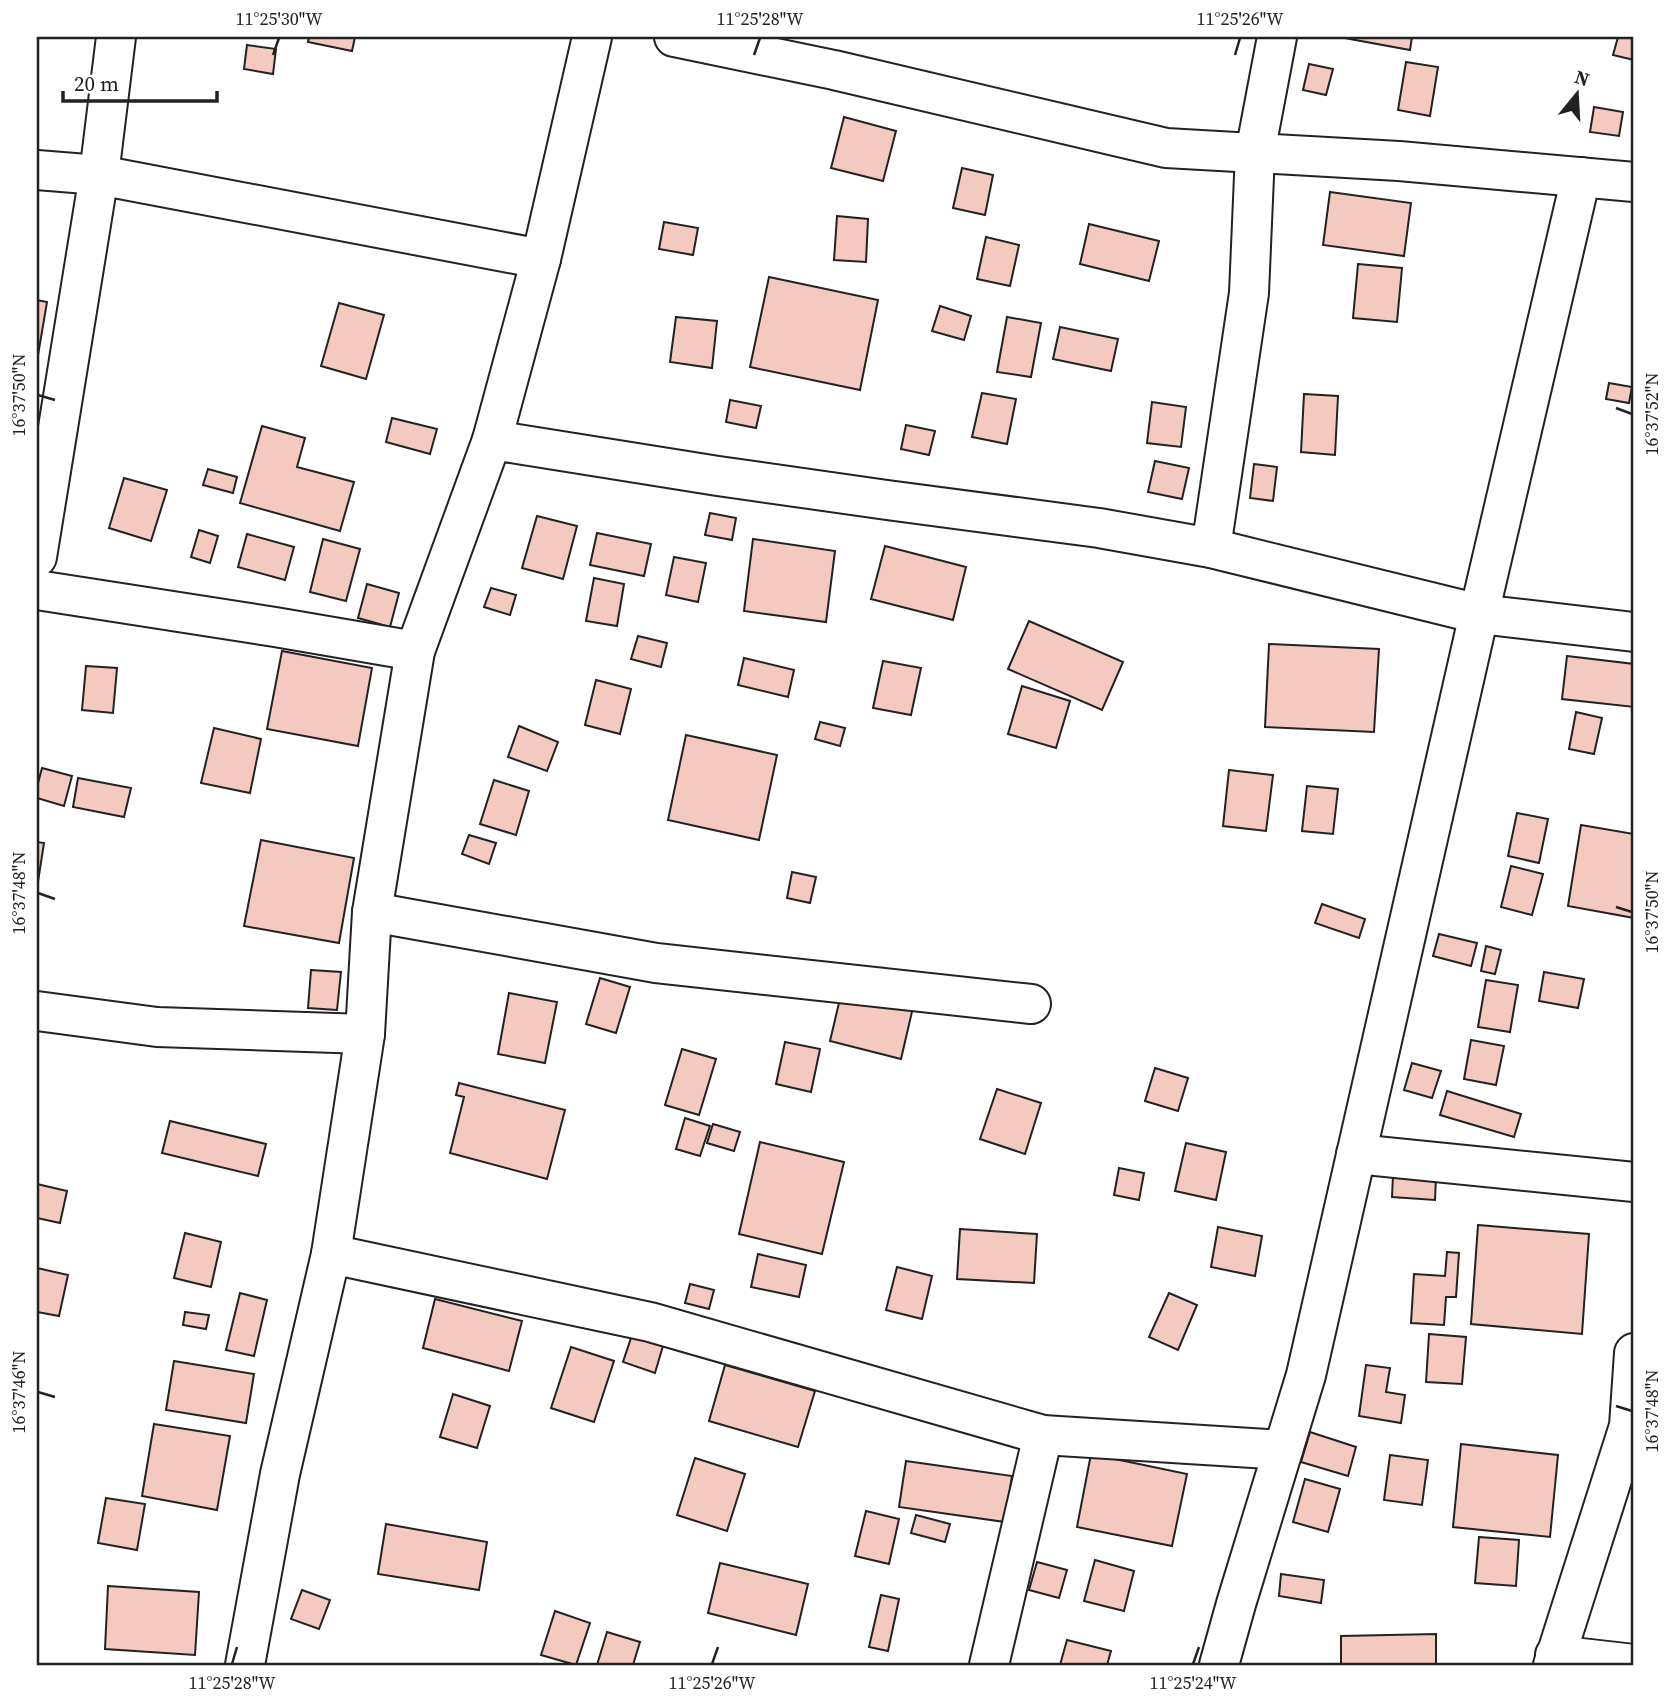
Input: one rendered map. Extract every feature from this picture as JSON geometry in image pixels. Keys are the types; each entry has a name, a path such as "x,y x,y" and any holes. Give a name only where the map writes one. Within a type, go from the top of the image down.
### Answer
{"street":[{"path":"37,557 99,175 116,37"},
{"path":"245,1665 280,1474 331,1254 365,1034 372,912 415,651 492,440 541,259 592,37"},
{"path":"674,37 834,70 1167,148 1399,161 1634,182"},
{"path":"1211,548 1249,293 1255,153 1277,37"},
{"path":"37,170 99,175 541,259"},
{"path":"1219,1665 1306,1375 1581,177"},
{"path":"492,440 731,478 1099,528 1211,548 1479,614 1634,632"},
{"path":"37,590 415,651"},
{"path":"372,912 656,963 1031,1004"},
{"path":"37,1011 157,1027 365,1034"},
{"path":"1356,1154 1634,1182"},
{"path":"331,1254 650,1322 1044,1435 1283,1450"},
{"path":"1634,1353 1632,1427 1554,1660 1634,1664"},
{"path":"989,1665 1044,1435"}],"building":[{"path":"309,37 355,37 352,51 308,42"},
{"path":"1339,37 1412,37 1410,50"},
{"path":"1618,37 1634,37 1634,60 1613,55"},
{"path":"247,45 276,49 273,74 244,69"},
{"path":"1406,62 1438,67 1430,116 1398,110"},
{"path":"1309,64 1333,69 1326,95 1303,90"},
{"path":"1594,107 1623,112 1619,136 1590,132"},
{"path":"844,117 896,131 883,181 831,168"},
{"path":"962,168 993,175 985,215 953,208"},
{"path":"1330,192 1411,203 1404,256 1323,245"},
{"path":"837,216 868,219 866,262 834,260"},
{"path":"664,222 698,228 693,255 659,249"},
{"path":"1089,224 1159,241 1149,281 1080,264"},
{"path":"986,237 1019,245 1010,286 977,279"},
{"path":"1358,264 1402,268 1397,322 1353,318"},
{"path":"769,277 878,300 860,390 750,367"},
{"path":"37,300 47,302 37,361"},
{"path":"339,303 384,315 366,379 321,366"},
{"path":"940,306 971,316 964,340 932,331"},
{"path":"676,317 717,321 712,368 670,362"},
{"path":"1007,317 1041,323 1031,377 997,372"},
{"path":"1060,327 1118,339 1111,371 1053,359"},
{"path":"1609,383 1632,387 1629,403 1606,399"},
{"path":"982,393 1016,399 1007,444 972,437"},
{"path":"1304,394 1338,396 1335,455 1301,452"},
{"path":"730,400 761,406 756,428 726,422"},
{"path":"1152,402 1186,407 1181,447 1147,443"},
{"path":"392,418 437,429 430,454 386,442"},
{"path":"906,425 935,431 929,455 901,449"},
{"path":"262,426 305,438 297,467 354,482 340,531 240,503"},
{"path":"1155,461 1189,468 1182,499 1148,492"},
{"path":"1254,464 1277,467 1273,501 1250,498"},
{"path":"208,469 237,477 233,493 203,485"},
{"path":"124,478 167,490 151,541 109,528"},
{"path":"710,513 736,518 732,540 705,535"},
{"path":"537,516 577,526 563,579 522,568"},
{"path":"199,530 218,536 210,563 191,557"},
{"path":"597,533 651,544 644,576 590,565"},
{"path":"247,534 294,547 285,580 238,567"},
{"path":"323,539 360,549 346,601 310,592"},
{"path":"753,539 835,551 826,622 744,611"},
{"path":"885,546 966,567 953,620 871,599"},
{"path":"674,557 706,563 698,602 666,595"},
{"path":"594,578 624,584 617,626 586,621"},
{"path":"367,584 399,593 390,627 358,618"},
{"path":"491,588 516,595 510,615 484,607"},
{"path":"1029,621 1123,662 1102,710 1008,669"},
{"path":"638,636 667,643 661,667 631,659"},
{"path":"1269,644 1379,649 1374,732 1265,727"},
{"path":"282,651 372,668 358,746 267,729"},
{"path":"1567,656 1634,664 1634,707 1562,699"},
{"path":"744,658 794,670 788,697 738,685"},
{"path":"883,661 921,668 911,715 873,708"},
{"path":"86,666 117,668 113,713 82,710"},
{"path":"596,680 631,689 620,734 585,725"},
{"path":"1022,686 1070,701 1056,748 1008,734"},
{"path":"1576,712 1602,718 1594,754 1569,749"},
{"path":"820,722 845,728 840,746 815,739"},
{"path":"519,726 558,742 547,771 508,757"},
{"path":"214,728 261,739 250,793 201,783"},
{"path":"686,735 777,755 759,840 668,820"},
{"path":"42,768 72,776 64,806 37,798"},
{"path":"1229,770 1273,775 1266,831 1223,826"},
{"path":"78,778 131,788 124,817 73,807"},
{"path":"494,780 529,791 516,835 480,824"},
{"path":"1307,786 1338,789 1333,834 1302,831"},
{"path":"1517,813 1548,819 1539,863 1508,856"},
{"path":"1581,825 1634,834 1634,918 1568,906"},
{"path":"469,835 496,843 489,864 462,854"},
{"path":"261,840 354,858 339,943 244,926"},
{"path":"37,842 44,843 37,888"},
{"path":"1511,866 1543,874 1532,915 1501,907"},
{"path":"792,872 816,877 810,903 787,898"},
{"path":"1322,904 1365,919 1359,938 1315,923"},
{"path":"1439,934 1477,943 1471,966 1433,956"},
{"path":"1486,946 1501,950 1495,974 1481,971"},
{"path":"311,970 341,972 337,1010 308,1008"},
{"path":"1544,972 1584,979 1578,1008 1539,1001"},
{"path":"600,978 630,987 616,1033 586,1024"},
{"path":"1486,980 1518,985 1510,1032 1478,1027"},
{"path":"843,986 914,1003 901,1059 830,1041"},
{"path":"509,993 557,1002 545,1063 498,1054"},
{"path":"1471,1040 1504,1046 1496,1085 1464,1079"},
{"path":"785,1042 820,1049 811,1092 776,1084"},
{"path":"682,1049 716,1059 699,1115 665,1105"},
{"path":"1412,1063 1441,1071 1432,1098 1404,1090"},
{"path":"1155,1068 1188,1078 1178,1111 1145,1101"},
{"path":"459,1083 565,1110 547,1179 450,1153 464,1097 456,1095"},
{"path":"997,1089 1041,1103 1025,1154 980,1139"},
{"path":"1447,1091 1521,1114 1514,1137 1440,1115"},
{"path":"685,1118 710,1126 700,1156 676,1149"},
{"path":"170,1121 266,1144 258,1176 162,1153"},
{"path":"713,1124 740,1132 734,1151 707,1143"},
{"path":"760,1142 844,1162 822,1254 739,1234"},
{"path":"1186,1143 1226,1152 1216,1200 1175,1191"},
{"path":"1119,1168 1144,1173 1139,1200 1114,1195"},
{"path":"1393,1175 1436,1177 1435,1200 1392,1197"},
{"path":"37,1184 67,1191 60,1223 37,1218"},
{"path":"1478,1225 1589,1234 1582,1334 1471,1324"},
{"path":"1218,1227 1262,1236 1255,1276 1211,1267"},
{"path":"960,1229 1037,1234 1034,1283 957,1279"},
{"path":"185,1233 221,1242 211,1287 174,1278"},
{"path":"1447,1252 1459,1253 1456,1297 1446,1297 1444,1325 1411,1323 1414,1274 1445,1276"},
{"path":"758,1254 806,1265 799,1297 751,1287"},
{"path":"897,1267 932,1276 922,1319 886,1310"},
{"path":"37,1268 68,1275 59,1316 37,1312"},
{"path":"690,1284 714,1290 709,1309 685,1303"},
{"path":"240,1293 267,1300 254,1356 226,1350"},
{"path":"1169,1293 1197,1305 1178,1350 1149,1337"},
{"path":"435,1299 522,1321 509,1371 423,1348"},
{"path":"185,1312 209,1315 206,1329 183,1325"},
{"path":"634,1329 665,1339 655,1373 623,1362"},
{"path":"1429,1334 1466,1337 1462,1384 1426,1382"},
{"path":"571,1347 614,1361 594,1422 551,1408"},
{"path":"174,1361 254,1374 246,1423 166,1410"},
{"path":"725,1365 815,1391 798,1447 709,1421"},
{"path":"1366,1365 1390,1368 1386,1392 1405,1395 1401,1423 1359,1416"},
{"path":"453,1394 490,1406 477,1448 440,1437"},
{"path":"154,1424 230,1436 217,1510 142,1496"},
{"path":"1310,1432 1356,1447 1348,1476 1301,1462"},
{"path":"1461,1444 1558,1455 1550,1537 1453,1527"},
{"path":"1091,1454 1187,1474 1172,1546 1077,1527"},
{"path":"1390,1455 1428,1460 1422,1505 1384,1500"},
{"path":"695,1458 745,1474 727,1531 677,1515"},
{"path":"906,1461 1012,1476 1005,1522 899,1507"},
{"path":"1305,1479 1340,1489 1328,1532 1293,1522"},
{"path":"106,1498 145,1504 137,1550 98,1543"},
{"path":"866,1511 899,1519 889,1564 855,1556"},
{"path":"916,1515 950,1524 945,1542 911,1533"},
{"path":"386,1524 487,1542 479,1590 378,1574"},
{"path":"1479,1537 1519,1540 1516,1586 1475,1583"},
{"path":"1095,1560 1134,1571 1124,1611 1084,1601"},
{"path":"1037,1562 1067,1570 1059,1598 1029,1590"},
{"path":"720,1563 808,1584 796,1635 708,1613"},
{"path":"1281,1574 1324,1580 1321,1603 1279,1596"},
{"path":"108,1586 199,1592 195,1655 105,1649"},
{"path":"302,1590 330,1600 319,1629 291,1619"},
{"path":"881,1595 899,1599 888,1651 869,1647"},
{"path":"555,1611 590,1623 576,1665 541,1655"},
{"path":"607,1632 640,1642 633,1665 597,1665"},
{"path":"1436,1634 1436,1665 1341,1665 1341,1636"},
{"path":"1067,1640 1111,1651 1107,1665 1060,1665"}]}
